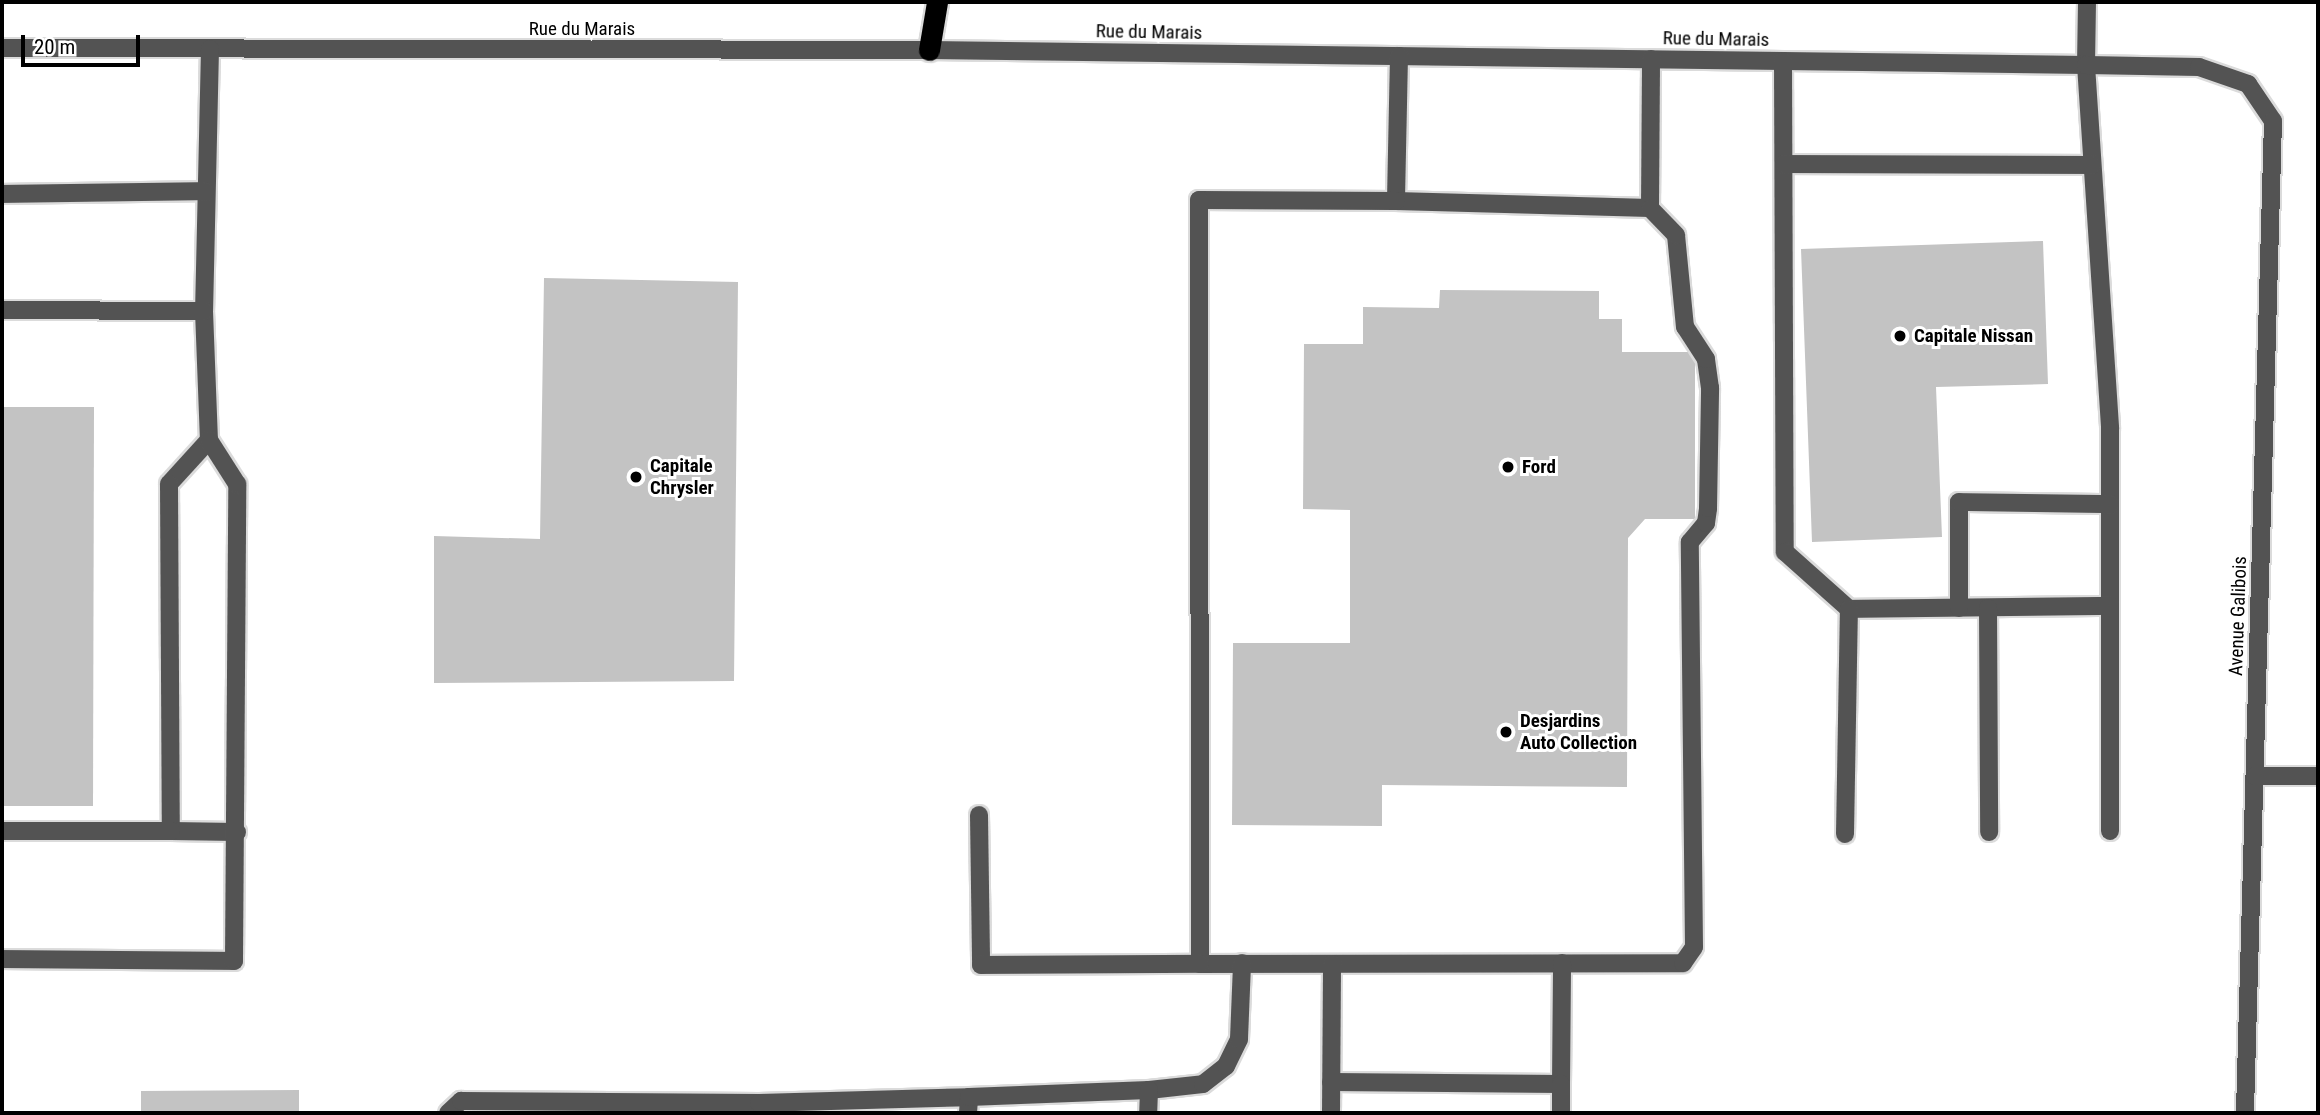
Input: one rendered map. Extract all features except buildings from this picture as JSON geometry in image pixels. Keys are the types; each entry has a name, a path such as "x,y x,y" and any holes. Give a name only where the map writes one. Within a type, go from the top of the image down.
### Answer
{"highway":[{"path":"922,2 929,50"},
{"path":"929,50 937,2"}],"street":[{"path":"2087,2 2086,65 2110,504 2110,831"},
{"name":"Rue du Marais","path":"2,48 929,50 2199,66 2248,84 2273,121"},
{"path":"2,959 234,961 237,832 237,484 209,440 204,311 210,49"},
{"path":"1396,201 1399,56"},
{"path":"979,815 981,965 1683,963 1695,947 1690,542 1706,523 1708,508 1710,388 1706,359 1685,327 1676,235 1650,208 1651,59"},
{"path":"1783,61 1785,552 1849,609 2110,606"},
{"name":"Avenue Galibois","path":"2245,1113 2273,121"},
{"path":"1784,164 2092,165"},
{"path":"2,194 205,191"},
{"path":"1200,964 1199,200 1396,201 1650,208"},
{"path":"2,310 204,311"},
{"path":"171,831 169,484 209,440"},
{"path":"1959,608 1959,502 2110,504"},
{"path":"1988,608 1989,832"},
{"path":"1846,834 1849,609"},
{"path":"2255,776 2318,776"},
{"path":"2,831 237,832"},
{"path":"448,1113 461,1101 547,1107 969,1105 1203,1084 1226,1066 1239,1039 1242,963"},
{"path":"1561,1113 1562,963"},
{"path":"1331,1113 1332,964"},
{"path":"1331,1082 1561,1084"},
{"path":"1148,1113 1149,1090"}],"place":[{"name":"Capitale Nissan","path":"1900,336"},
{"name":"Ford","path":"1508,467"},
{"name":"Capitale Chrysler","path":"636,477"},
{"name":"Desjardins Auto Collection","path":"1506,732"}]}
